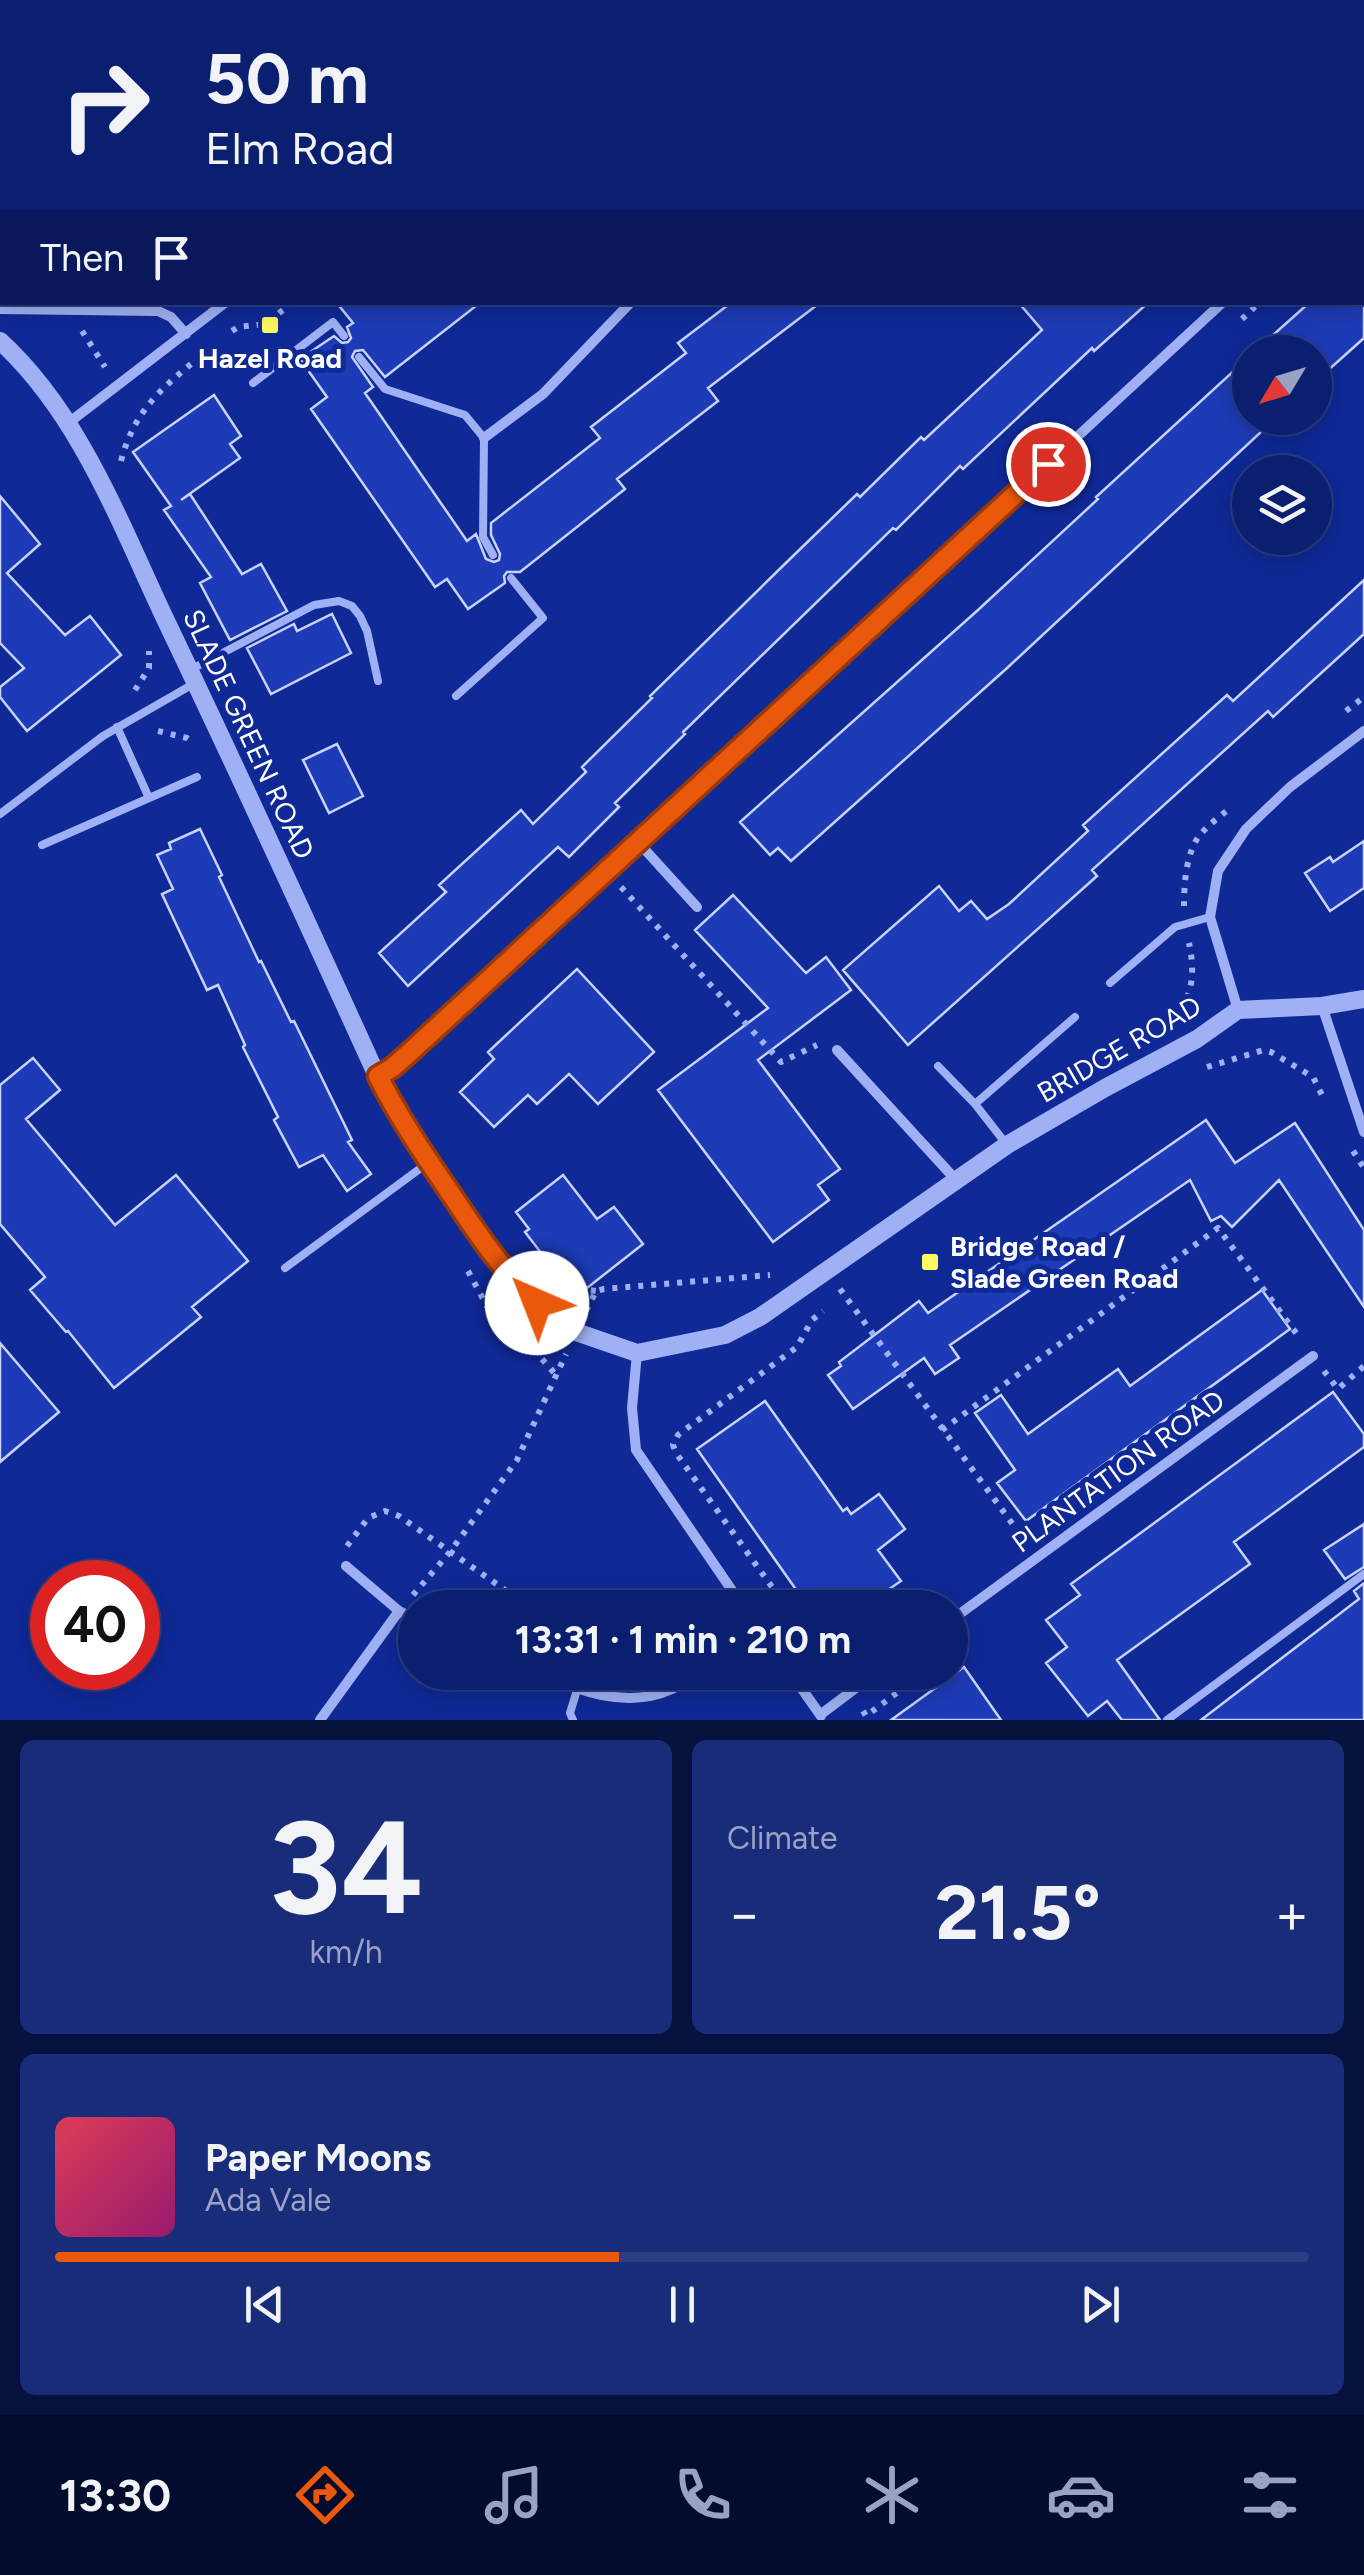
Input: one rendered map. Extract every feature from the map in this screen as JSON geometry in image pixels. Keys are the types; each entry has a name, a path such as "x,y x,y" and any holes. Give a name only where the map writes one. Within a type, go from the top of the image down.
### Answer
{"street":[{"path":"68,424 222,305"},
{"path":"484,438 544,394 628,305"},
{"path":"378,1076 408,1054 1220,305"},
{"path":"0,309 158,311 186,334"},
{"name":"SLADE GREEN ROAD","path":"0,341 26,366 68,424 104,491 400,1118 509,1275 537,1303 576,1332 637,1353"},
{"path":"1238,1010 1210,917 1218,871 1246,830 1290,787 1364,731"},
{"path":"638,842 697,906"},
{"name":"BRIDGE ROAD","path":"637,1353 736,1331 1007,1146 1197,1038 1238,1010 1322,1006 1364,999"},
{"path":"1322,1006 1364,1132"},
{"path":"837,1050 956,1180"},
{"path":"637,1353 632,1408 636,1450 732,1590"},
{"name":"PLANTATION ROAD","path":"968,1608 1313,1356"},
{"path":"346,1566 398,1611"},
{"path":"320,1720 398,1613"},
{"path":"577,1690 641,1698 671,1690"},
{"path":"803,1690 822,1717 856,1690"}],"lane":[{"path":"253,383 333,322 344,336"},
{"path":"358,357 385,389 466,414 484,438 483,537 493,556"},
{"path":"456,696 543,618 511,578"},
{"path":"0,814 117,727 314,605 339,601 352,606 367,631 378,681"},
{"path":"117,727 148,798"},
{"path":"42,845 197,777"},
{"path":"1110,982 1175,927 1210,917"},
{"path":"975,1104 1075,1018"},
{"path":"938,1066 975,1104 1007,1146"},
{"path":"285,1268 429,1162"},
{"path":"1167,1720 1364,1574"},
{"path":"573,1720 570,1713 577,1690"}],"path":[{"path":"222,339 238,327 265,324 289,305"},
{"path":"1230,330 1257,305"},
{"path":"120,470 130,433 146,405 211,348"},
{"path":"131,694 149,668 147,639"},
{"path":"125,745 156,730 187,738 195,745"},
{"path":"624,891 656,861"},
{"path":"606,871 781,1062 828,1040 837,1050"},
{"path":"1204,1069 1228,1059 1264,1050 1271,1052 1313,1077 1331,1112"},
{"path":"1352,1149 1364,1168"},
{"path":"942,1430 1218,1228 1338,1390 1364,1366"},
{"path":"467,1269 490,1310 516,1329 556,1375"},
{"path":"826,1271 1038,1558"},
{"path":"552,1279 565,1286 596,1291 777,1274"},
{"path":"418,1590 517,1460 596,1291"},
{"path":"774,1590 676,1453 674,1441 797,1347 814,1318 845,1295"},
{"path":"346,1566 336,1561 368,1518 385,1512 400,1516 505,1590"}],"building":[{"path":"338,305 477,305 385,377 363,350 355,351 352,357 373,387 365,393 467,541 476,534 486,559 494,562 500,554 491,535 491,523 600,438 591,427 686,353 678,343 728,305 817,305 708,388 718,401 617,479 625,489 520,572 507,572 505,583 468,609 447,579 435,587 311,409 327,397 300,359 334,336 342,343 348,342 351,338 347,327 353,323"},
{"path":"1021,305 1146,305 1094,351 1092,348 963,469 960,466 896,530 893,528 683,732 615,803 619,807 569,857 558,847 408,986 379,953 446,892 439,885 521,810 533,824 586,772 582,767 650,696 792,557 1042,330"},
{"path":"1307,305 1364,305 1364,338 1332,367 1332,335 1273,335"},
{"path":"1232,372 1232,435 1258,435 1006,669 791,861 778,848 770,855 740,822 978,610"},
{"path":"214,395 241,436 230,444 240,458 181,500 190,494 242,574 261,564 287,611 230,640 200,583 211,577 164,510 171,506 133,452"},
{"path":"0,496 40,544 7,573 65,635 90,616 121,655 27,731 0,697 0,687 24,668 0,643"},
{"path":"1364,580 1364,634 1273,717 1268,711 1092,870 1097,876 908,1045 843,970 939,886 959,911 971,901 987,919 1009,904 1088,831 1083,825 1227,695 1233,701"},
{"path":"332,614 351,653 271,694 247,648 294,624 297,631"},
{"path":"337,744 363,796 329,813 303,760"},
{"path":"200,829 259,962 291,1022 294,1021 352,1140 348,1142 371,1174 347,1191 323,1155 299,1167 274,1120 278,1117 218,985 207,990 162,894 173,889 157,855 171,849 169,843"},
{"path":"1364,841 1364,888 1330,911 1305,873 1330,857 1333,862"},
{"path":"733,895 806,973 826,957 851,990 758,1060 840,1169 818,1185 829,1200 773,1242 658,1090 768,1008 695,930"},
{"path":"577,969 654,1052 598,1104 569,1074 537,1104 528,1095 494,1127 460,1092 494,1059 488,1052"},
{"path":"33,1058 60,1090 26,1119 115,1225 176,1175 248,1261 192,1307 201,1317 114,1388 30,1290 45,1277 0,1224 0,1085"},
{"path":"1206,1120 1235,1163 1295,1123 1364,1230 1364,1307 1279,1180 1232,1227 1221,1216 1211,1221 1190,1180 950,1345 959,1358 935,1374 924,1358 853,1409 828,1375 841,1366 839,1362 919,1301 928,1313"},
{"path":"563,1175 597,1219 614,1207 643,1244 587,1288 566,1262 555,1271 525,1232 529,1229 516,1212"},
{"path":"1262,1290 1290,1329 1026,1521 997,1483 1015,1470 975,1413 1001,1395 1028,1434 1118,1369 1130,1386"},
{"path":"0,1343 59,1412 0,1462"},
{"path":"1333,1392 1364,1434 1364,1447 1234,1542 1250,1564 1117,1660 1160,1720 1122,1720 1107,1701 1088,1716 1046,1663 1067,1647 1046,1620 1080,1595 1071,1584"},
{"path":"765,1401 843,1511 847,1508 851,1514 879,1494 905,1529 878,1550 901,1581 888,1590 796,1590 697,1449"},
{"path":"1364,1524 1364,1567 1345,1579 1324,1550"},
{"path":"1364,1583 1364,1720 1201,1720 1359,1599 1354,1591"},
{"path":"968,1673 1001,1720 891,1720 933,1690 968,1690"}],"place":[{"name":"Hazel Road","path":"270,325"},
{"name":"Bridge Road / Slade Green Road","path":"930,1262"}],"route":[{"path":"537,1303 480,1237 400,1118 378,1076 408,1054 1048,464"}]}
